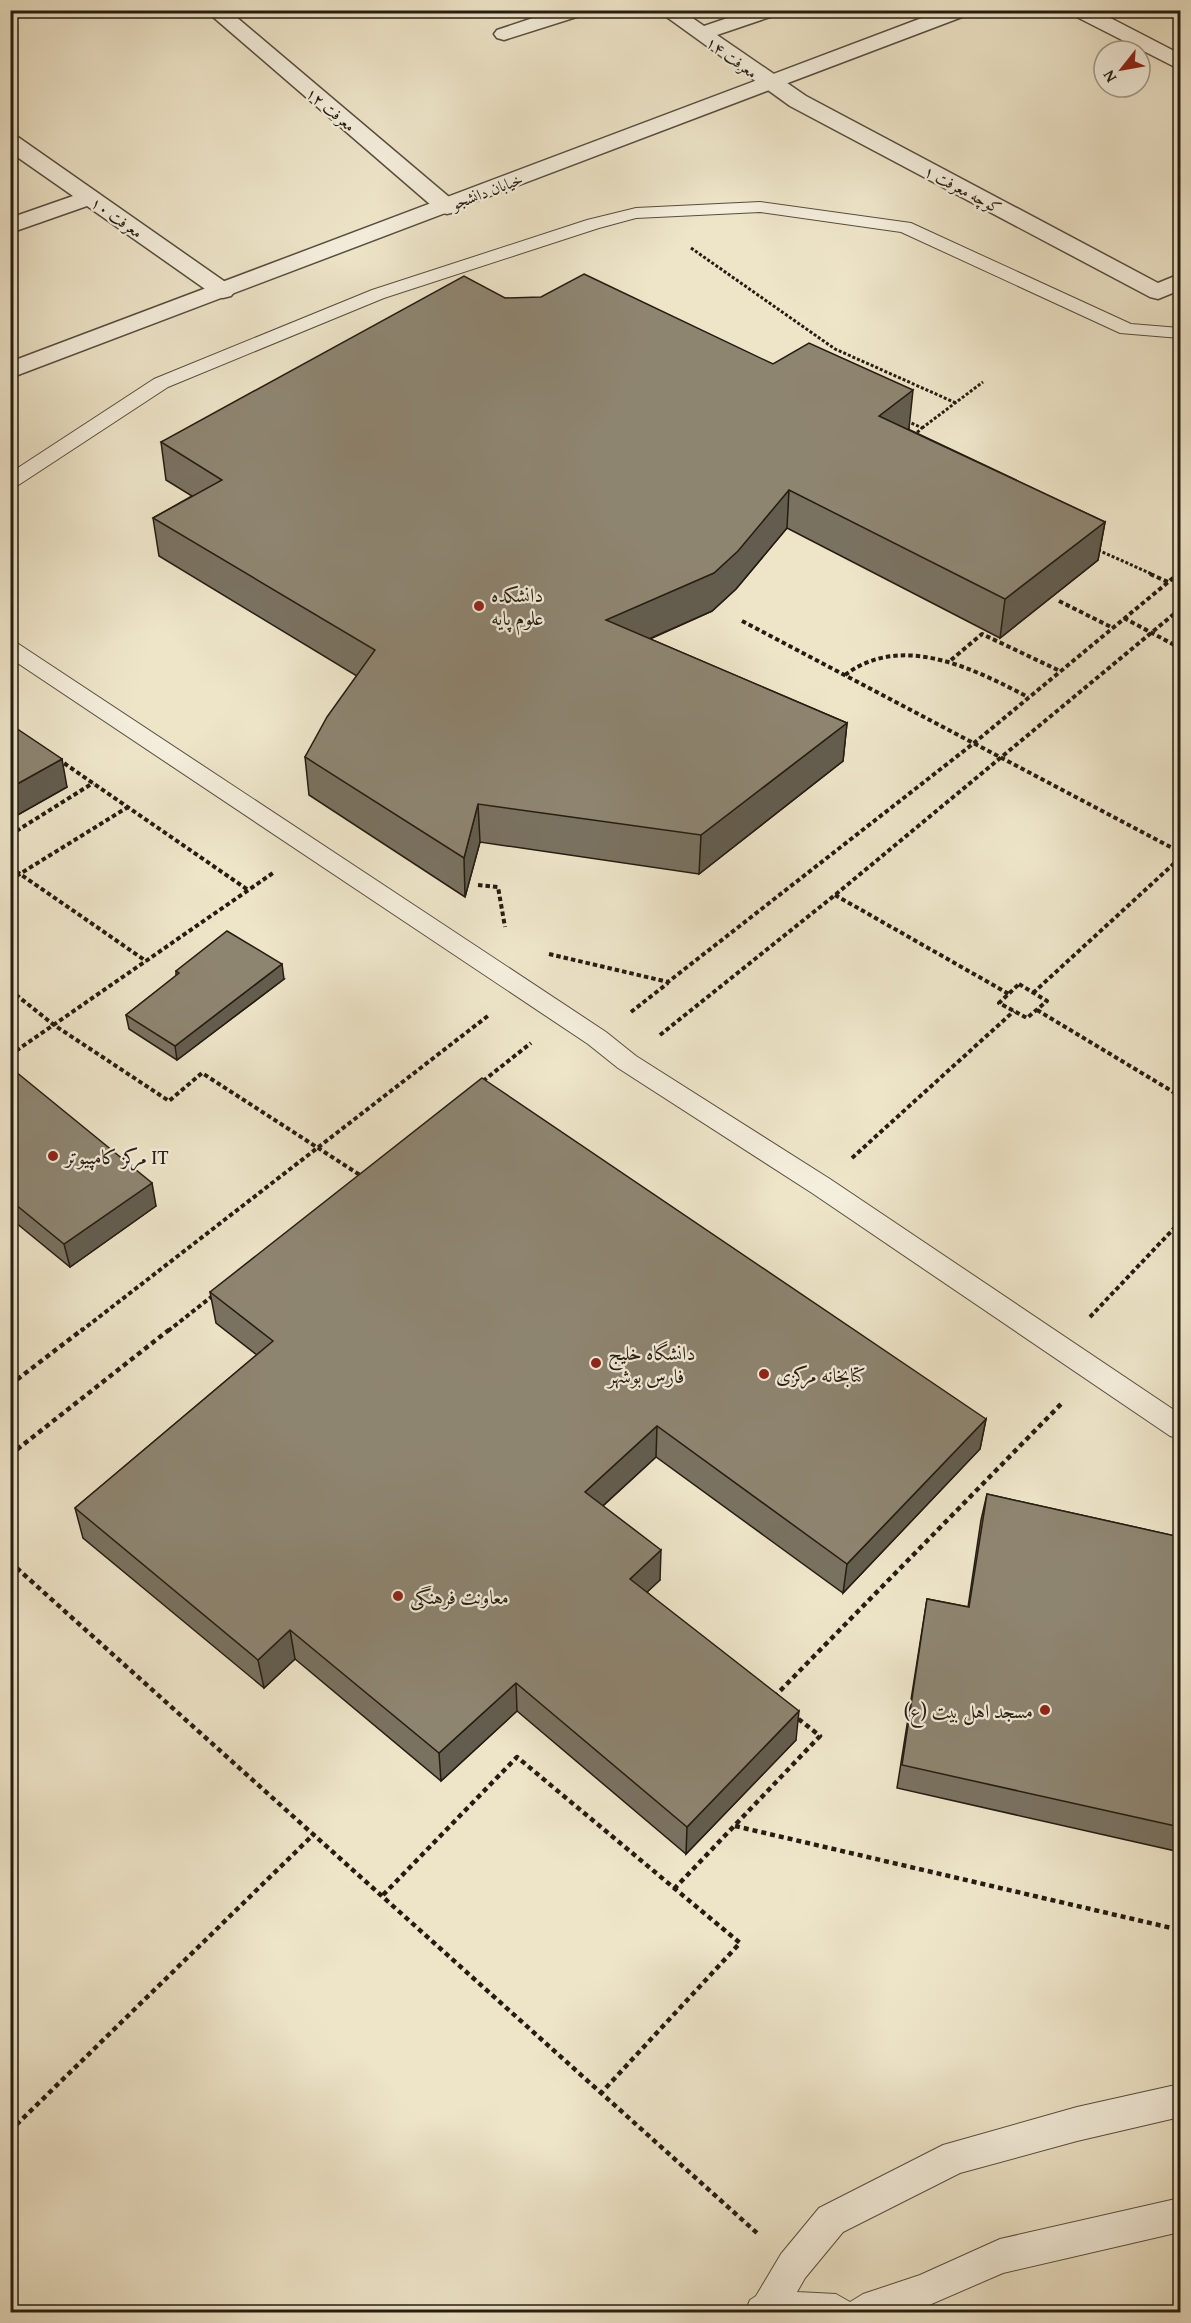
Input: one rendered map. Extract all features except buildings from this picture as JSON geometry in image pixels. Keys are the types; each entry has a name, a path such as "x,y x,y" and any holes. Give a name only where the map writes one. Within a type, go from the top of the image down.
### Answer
{"street":[{"path":"504,34 579,10"},
{"name":"معرفت ۱۴","path":"667,10 769,83"},
{"path":"701,34 772,10"},
{"name":"خیابان دانشجو","path":"10,371 963,10"},
{"path":"1078,10 1180,62"},
{"name":"معرفت ۱۲","path":"224,12 447,207"},
{"name":"کوچه معرفت ۱","path":"769,83 808,107 1158,292 1180,281"},
{"name":"معرفت ۱۰","path":"10,142 223,291"},
{"path":"10,225 90,198"}],"lane":[{"path":"10,482 161,383 378,294 593,224 636,213 760,207 905,227 1127,329 1180,333"},
{"path":"10,648 597,1038 627,1062 821,1186 1180,1428"},
{"path":"765,2310 793,2266 831,2220 955,2157 1077,2124 1180,2101"},
{"path":"863,2313 925,2292 1000,2256 1180,2215"},
{"path":"765,2310 836,2313"}],"path":[{"path":"686,244 835,349 956,403"},
{"path":"827,355 835,349"},
{"path":"906,441 983,382"},
{"path":"900,418 922,428"},
{"path":"1093,548 1168,582"},
{"path":"543,953 668,982 974,743 1180,572"},
{"path":"1059,601 1113,628"},
{"path":"627,1062 835,895 1180,609"},
{"path":"1124,618 1180,648"},
{"path":"742,621 1180,852"},
{"path":"950,661 982,634 1060,670"},
{"path":"845,675 864,664 891,657 918,656 950,661 980,672 1028,697"},
{"path":"56,757 248,890"},
{"path":"10,835 93,783"},
{"path":"10,880 128,807"},
{"path":"10,1055 310,847"},
{"path":"1033,993 1180,858"},
{"path":"10,867 147,961"},
{"path":"835,895 1009,994"},
{"path":"1019,984 1033,993 1047,1000 1027,1018 999,1003 1019,984"},
{"path":"10,1385 320,1148 522,988"},
{"path":"10,990 54,1025 170,1101 202,1073 363,1178"},
{"path":"1037,1010 1180,1096"},
{"path":"821,1186 1014,1011"},
{"path":"482,1082 564,1016"},
{"path":"354,1185 372,1170"},
{"path":"1061,1346 1180,1222"},
{"path":"10,1455 224,1287"},
{"path":"781,1704 773,1698 1095,1369"},
{"path":"10,1562 793,2266"},
{"path":"674,1889 820,1736 789,1711"},
{"path":"383,1895 517,1757 740,1943 602,2092"},
{"path":"734,1826 1180,1930"},
{"path":"10,2131 314,1834"}],"place":[{"name":"دانشکده علوم پایه","path":"479,606"},
{"name":"مرکز کامپیوتر IT","path":"53,1156"},
{"name":"دانشگاه خلیج فارس بوشهر","path":"596,1363"},
{"name":"کتابخانه مرکزی","path":"764,1374"},
{"name":"معاونت فرهنگی","path":"398,1596"},
{"name":"مسجد اهل بیت (ع)","path":"1045,1710"}]}
